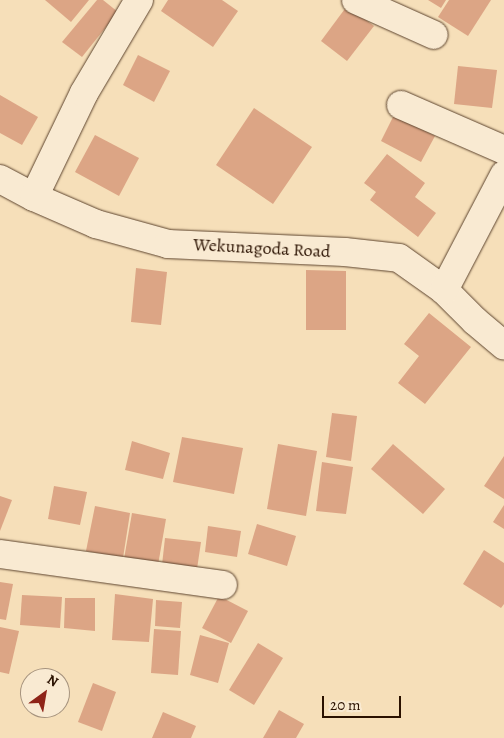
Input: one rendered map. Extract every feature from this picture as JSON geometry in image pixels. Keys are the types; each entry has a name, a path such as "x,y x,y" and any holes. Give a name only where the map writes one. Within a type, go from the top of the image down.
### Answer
{"street":[{"path":"34,197 84,93 140,0"},
{"path":"356,0 434,35"},
{"path":"401,105 504,150"},
{"path":"444,290 504,175"},
{"name":"Wekunagoda Road","path":"0,179 34,197 96,224 168,244 345,252 399,258 444,290 475,322 504,345"},
{"path":"0,554 222,585"}],"building":[{"path":"45,0 89,0 71,22"},
{"path":"97,0 103,0 118,12 82,57 62,42"},
{"path":"168,0 222,0 238,11 213,47 161,11"},
{"path":"428,0 446,0 441,8"},
{"path":"449,0 491,0 468,36 438,17"},
{"path":"347,6 374,26 347,61 321,41"},
{"path":"138,55 170,71 154,102 123,85"},
{"path":"458,66 497,70 492,108 454,104"},
{"path":"0,95 38,117 22,145 0,133"},
{"path":"254,108 312,147 273,204 216,165"},
{"path":"394,115 435,136 421,162 381,141"},
{"path":"95,135 139,158 119,196 75,172"},
{"path":"387,154 425,183 415,197 436,213 418,237 370,200 376,192 364,183"},
{"path":"136,268 167,272 161,325 131,322"},
{"path":"306,270 346,271 346,330 306,330"},
{"path":"429,313 471,347 425,404 398,383 419,356 404,344"},
{"path":"332,413 357,416 351,461 326,457"},
{"path":"182,437 243,448 234,494 173,482"},
{"path":"132,441 170,453 163,479 125,470"},
{"path":"278,444 317,451 306,516 267,509"},
{"path":"393,444 445,489 423,514 371,469"},
{"path":"504,456 504,499 484,486"},
{"path":"322,462 353,467 346,514 316,511"},
{"path":"54,486 87,492 80,525 48,519"},
{"path":"0,496 12,500 0,531"},
{"path":"504,505 504,529 493,522"},
{"path":"95,506 130,513 123,558 86,551"},
{"path":"132,513 166,519 158,565 124,559"},
{"path":"257,524 296,536 287,566 248,554"},
{"path":"208,526 241,531 237,557 205,552"},
{"path":"165,538 201,542 197,569 162,565"},
{"path":"484,550 504,563 504,604 501,608 463,584"},
{"path":"0,582 13,584 6,620 0,619"},
{"path":"115,594 153,599 149,642 112,640"},
{"path":"22,595 62,597 60,628 20,625"},
{"path":"219,596 248,611 231,643 202,628"},
{"path":"65,598 95,598 95,631 64,628"},
{"path":"156,600 182,602 180,628 155,626"},
{"path":"0,627 19,631 9,674 0,672"},
{"path":"154,629 181,631 178,675 151,673"},
{"path":"200,635 229,643 218,683 190,675"},
{"path":"258,643 283,658 254,705 229,690"},
{"path":"93,683 116,692 102,731 78,722"},
{"path":"279,710 304,724 296,738 263,738"},
{"path":"163,712 196,726 191,738 152,738"}]}
